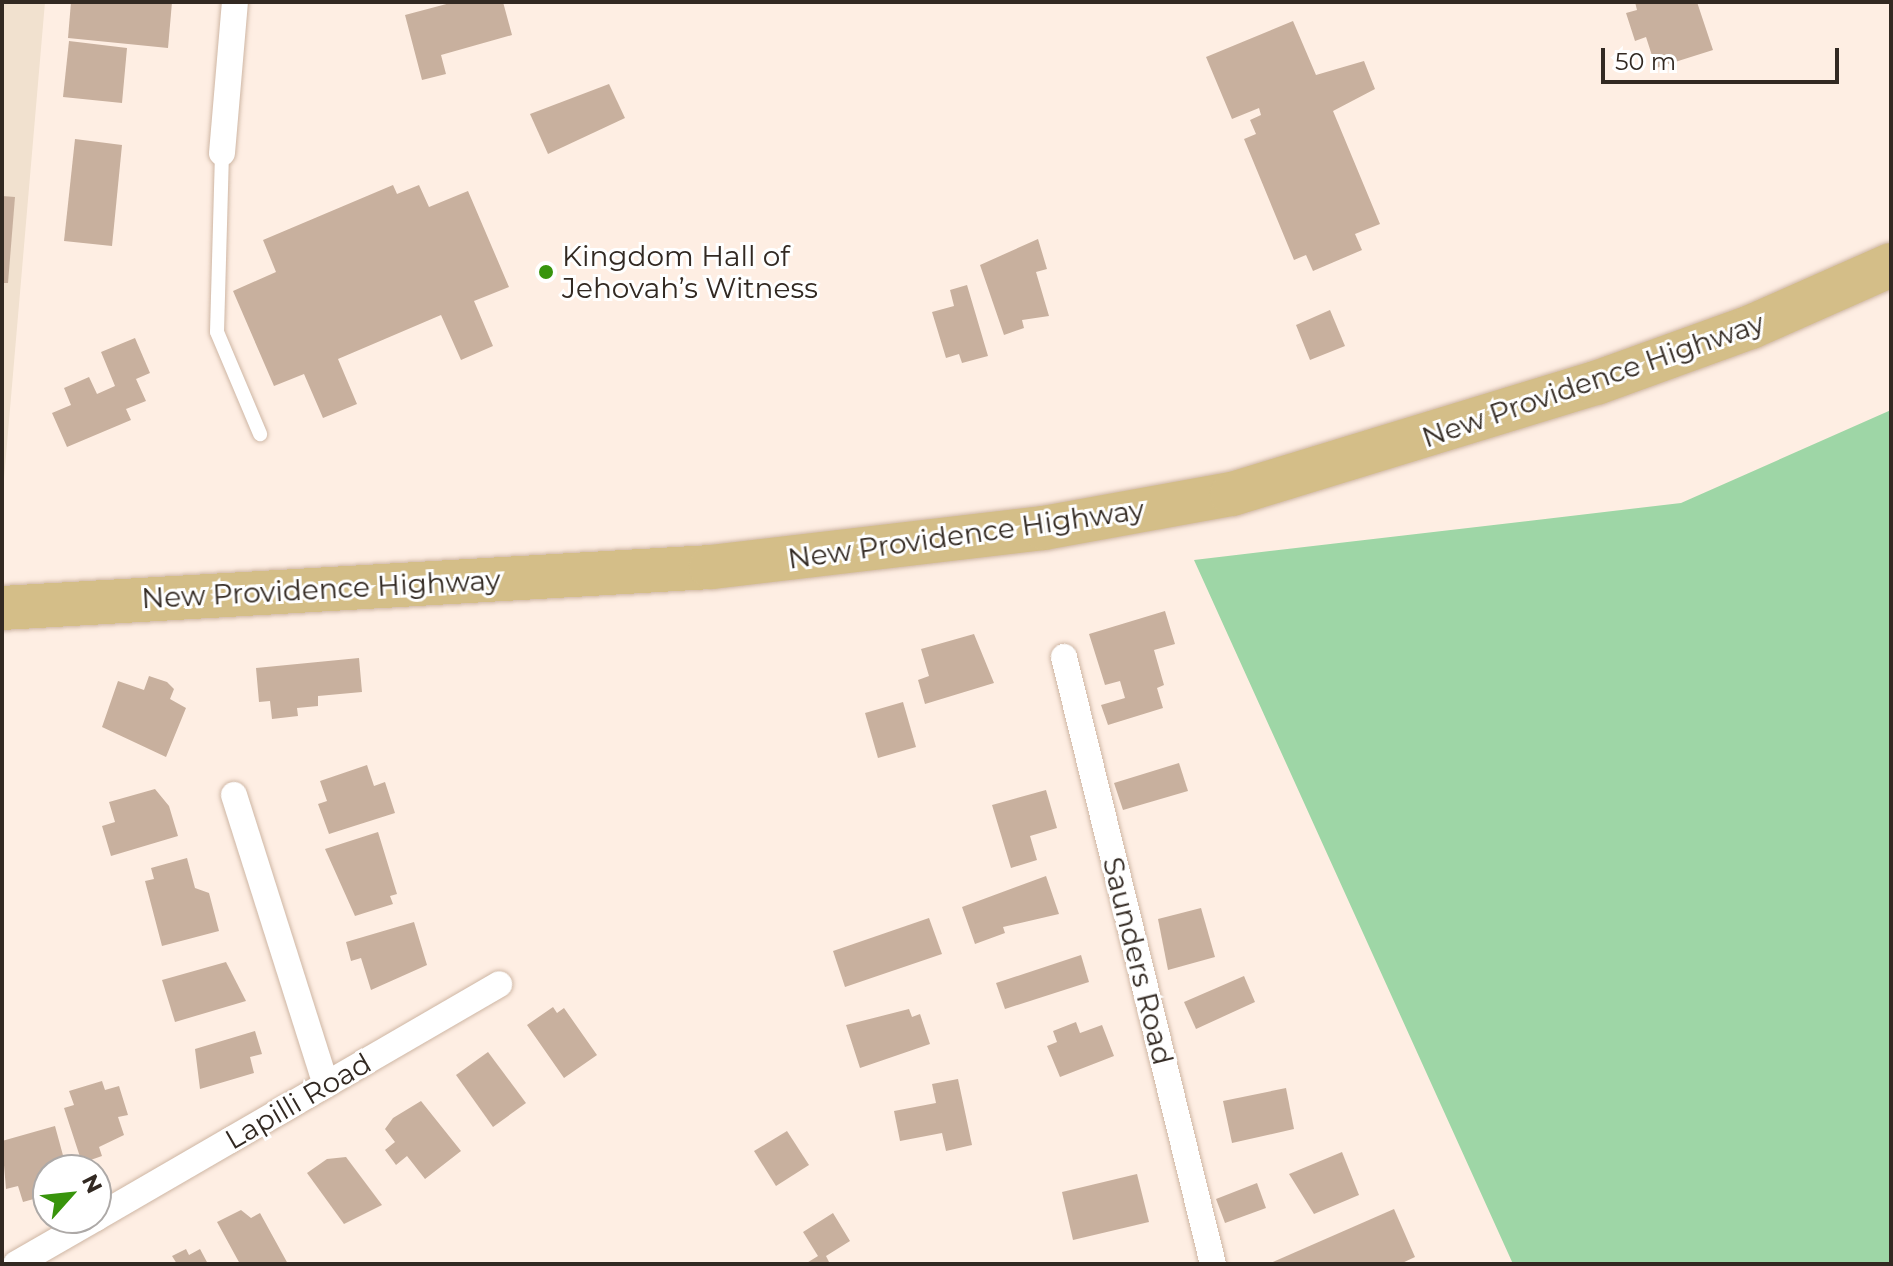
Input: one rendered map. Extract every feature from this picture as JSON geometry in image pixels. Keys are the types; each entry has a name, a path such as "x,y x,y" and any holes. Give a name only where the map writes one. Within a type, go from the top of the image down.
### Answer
{"highway":[{"name":"New Providence Highway","path":"2,608 711,567 1044,528 1200,500 1387,451 1596,383 1751,327 1891,265"}],"street":[{"path":"222,153 235,2"},
{"name":"Saunders Road","path":"1064,657 1213,1264"},
{"path":"234,795 326,1085"},
{"name":"Lapilli Road","path":"112,1209 499,984"},
{"name":"Lapilli Road","path":"16,1264 68,1234"}],"lane":[{"path":"222,153 215,319 260,434"}],"shaded area":[{"path":"2,2 45,2 2,502"}],"green space":[{"path":"1891,410 1891,1264 1513,1264 1194,560 1681,503"}],"building":[{"path":"71,2 172,2 168,48 68,38"},
{"path":"454,2 503,2 512,35 441,55 446,74 422,80 405,15"},
{"path":"1635,2 1697,2 1713,50 1656,68 1646,37 1635,41 1626,13 1637,10"},
{"path":"1293,21 1316,75 1364,61 1375,89 1333,111 1380,224 1355,234 1362,250 1313,271 1306,255 1294,260 1244,139 1256,134 1250,120 1261,115 1259,108 1232,119 1206,57"},
{"path":"69,41 127,48 122,103 63,97"},
{"path":"609,84 625,118 548,154 530,114"},
{"path":"75,139 122,145 112,246 64,241"},
{"path":"393,185 397,194 419,185 429,207 468,191 509,287 474,301 493,346 461,360 441,315 338,359 357,404 323,418 304,374 274,386 233,291 276,272 263,240"},
{"path":"2,196 15,197 8,283 2,283"},
{"path":"1038,239 1047,269 1036,272 1049,316 1022,320 1024,328 1004,335 980,265"},
{"path":"967,285 988,356 962,363 959,354 946,358 932,312 954,306 950,290"},
{"path":"1330,310 1345,346 1310,360 1296,325"},
{"path":"135,338 150,373 136,379 146,401 126,409 131,420 67,447 52,413 71,405 64,388 89,377 97,394 115,386 101,352"},
{"path":"1165,611 1175,644 1154,650 1164,685 1157,688 1163,708 1108,725 1101,705 1125,698 1120,681 1105,685 1089,634"},
{"path":"974,634 994,683 925,704 918,680 929,676 921,649"},
{"path":"359,658 362,692 318,696 318,706 297,708 298,716 272,719 270,701 259,702 256,668"},
{"path":"149,676 167,682 174,689 170,699 186,708 166,757 102,727 118,681 144,690"},
{"path":"903,702 916,747 878,758 865,713"},
{"path":"1179,763 1188,791 1123,810 1114,783"},
{"path":"367,765 374,786 385,782 395,813 329,834 318,804 327,801 320,781"},
{"path":"155,789 169,806 178,836 111,856 102,826 115,822 109,802"},
{"path":"1046,790 1057,828 1030,836 1037,860 1011,868 992,805"},
{"path":"378,832 397,894 390,896 393,904 355,916 325,849"},
{"path":"187,858 195,888 209,893 219,931 162,946 145,881 154,879 151,868"},
{"path":"1046,876 1059,914 1003,927 1005,933 975,944 962,907"},
{"path":"1201,908 1215,957 1168,970 1158,919"},
{"path":"929,918 942,954 845,987 833,951"},
{"path":"414,922 427,965 371,990 361,958 351,961 346,942"},
{"path":"1081,955 1089,982 1005,1009 996,983"},
{"path":"226,962 246,1001 175,1022 162,980"},
{"path":"1244,976 1255,1002 1196,1029 1184,1002"},
{"path":"553,1007 557,1013 564,1008 597,1055 564,1078 527,1025"},
{"path":"909,1009 912,1017 920,1014 930,1044 860,1068 846,1025"},
{"path":"1076,1022 1080,1033 1102,1025 1114,1056 1060,1077 1047,1046 1057,1042 1053,1031"},
{"path":"255,1031 262,1054 250,1057 254,1073 200,1089 195,1049"},
{"path":"488,1052 526,1103 493,1127 456,1075"},
{"path":"958,1079 972,1145 946,1151 942,1133 900,1141 894,1111 936,1103 932,1084"},
{"path":"102,1081 105,1090 119,1086 128,1115 118,1117 124,1135 99,1147 101,1154 79,1154 64,1108 74,1105 69,1091"},
{"path":"1286,1088 1294,1129 1232,1143 1223,1101"},
{"path":"421,1101 461,1151 425,1179 407,1156 396,1165 385,1150 395,1142 385,1129 393,1118"},
{"path":"55,1126 63,1154 32,1154 32,1199 23,1202 18,1186 6,1189 2,1141"},
{"path":"787,1131 809,1165 776,1186 754,1151"},
{"path":"1342,1152 1359,1195 1314,1214 1289,1174"},
{"path":"346,1157 382,1205 344,1224 307,1173 327,1159"},
{"path":"1137,1174 1149,1222 1073,1240 1062,1192"},
{"path":"1257,1183 1266,1208 1225,1223 1216,1199"},
{"path":"1394,1209 1415,1257 1400,1264 1268,1264"},
{"path":"241,1210 251,1218 260,1213 288,1264 240,1264 217,1222"},
{"path":"833,1213 850,1241 826,1256 830,1264 805,1264 818,1256 803,1232"},
{"path":"186,1249 189,1255 200,1249 208,1264 177,1264 172,1256"}],"place":[{"name":"Kingdom Hall of Jehovah’s Witness","path":"546,272"}]}
